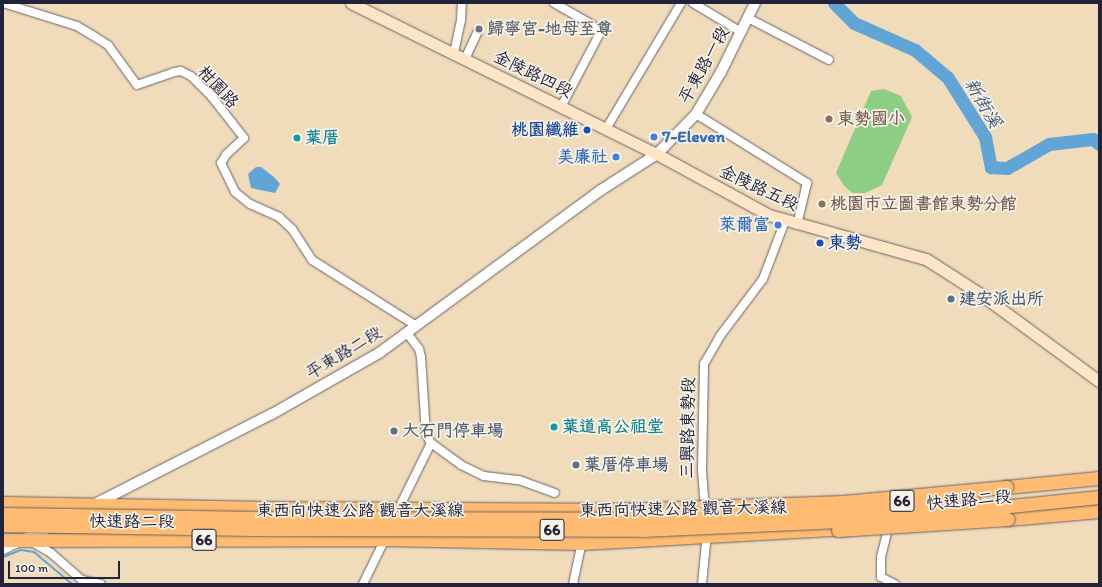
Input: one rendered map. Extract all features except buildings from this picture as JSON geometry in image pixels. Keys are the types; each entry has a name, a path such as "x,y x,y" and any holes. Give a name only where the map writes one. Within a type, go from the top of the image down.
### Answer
{"main road":[{"name":"金陵路四段","path":"351,3 657,154"},
{"name":"金陵路五段","path":"657,154 720,190 785,221 926,259 979,293 1099,380"},
{"path":"515,524 550,513 842,502 1099,478"},
{"name":"快速路二段","path":"3,503 92,506 705,510 834,507 1099,483"},
{"name":"東西向快速公路 觀音大溪線","path":"3,525 515,524 856,511 1099,489"},
{"name":"東西向快速公路 觀音大溪線","path":"3,514 515,524 642,530 883,519 1099,498"},
{"name":"快速路二段","path":"3,540 386,539 582,543 884,526 1099,506"},
{"path":"515,524 605,538 886,529 1099,511"}],"street":[{"name":"柑園路","path":"3,3 82,29 108,46 137,85 174,72 181,71 191,76 212,97 244,138 226,154 221,163 235,192 250,204 279,217 292,229 312,260 415,325"},
{"path":"454,53 461,20 462,3"},
{"path":"554,3 590,24 600,34 561,107"},
{"path":"606,129 681,3"},
{"path":"693,3 741,32"},
{"name":"平東路一段","path":"657,154 696,114 741,32 755,3"},
{"path":"748,18 829,60"},
{"path":"465,59 477,34"},
{"path":"696,114 807,183 797,225"},
{"name":"平東路二段","path":"3,549 26,540 272,414 378,353 601,190 657,154"},
{"name":"三興路東勢段","path":"702,584 707,537 702,470 704,364 720,336 763,279 785,221"},
{"path":"406,333 419,349 426,434 431,443 461,465 484,476 519,480 554,493"},
{"path":"363,584 431,443"},
{"path":"887,533 881,557 882,577 895,584"},
{"path":"26,540 50,553 82,580 101,584"},
{"path":"573,584 580,550"}],"green space":[{"path":"884,89 901,96 912,117 882,185 865,193 853,193 845,187 836,173 871,91"}],"water":[{"path":"256,167 261,167 274,177 280,184 275,193 251,188 248,174"}],"waterway":[{"name":"新街溪","path":"834,3 854,23 915,50 948,78 985,137 991,167 1007,168 1049,144 1093,139 1099,144"},
{"path":"3,557 21,550 34,552 72,584"}],"place":[{"name":"歸寧宮-地母至尊","path":"479,29"},
{"name":"東勢國小","path":"829,119"},
{"name":"桃園纖維","path":"587,130"},
{"name":"7-Eleven","path":"654,137"},
{"name":"葉厝","path":"297,138"},
{"name":"美廉社","path":"616,157"},
{"name":"桃園市立圖書館東勢分館","path":"822,204"},
{"name":"萊爾富","path":"778,225"},
{"name":"東勢","path":"820,243"},
{"name":"建安派出所","path":"951,299"},
{"name":"葉道高公祖堂","path":"554,427"},
{"name":"大石門停車場","path":"394,431"},
{"name":"葉厝停車場","path":"576,465"}]}
